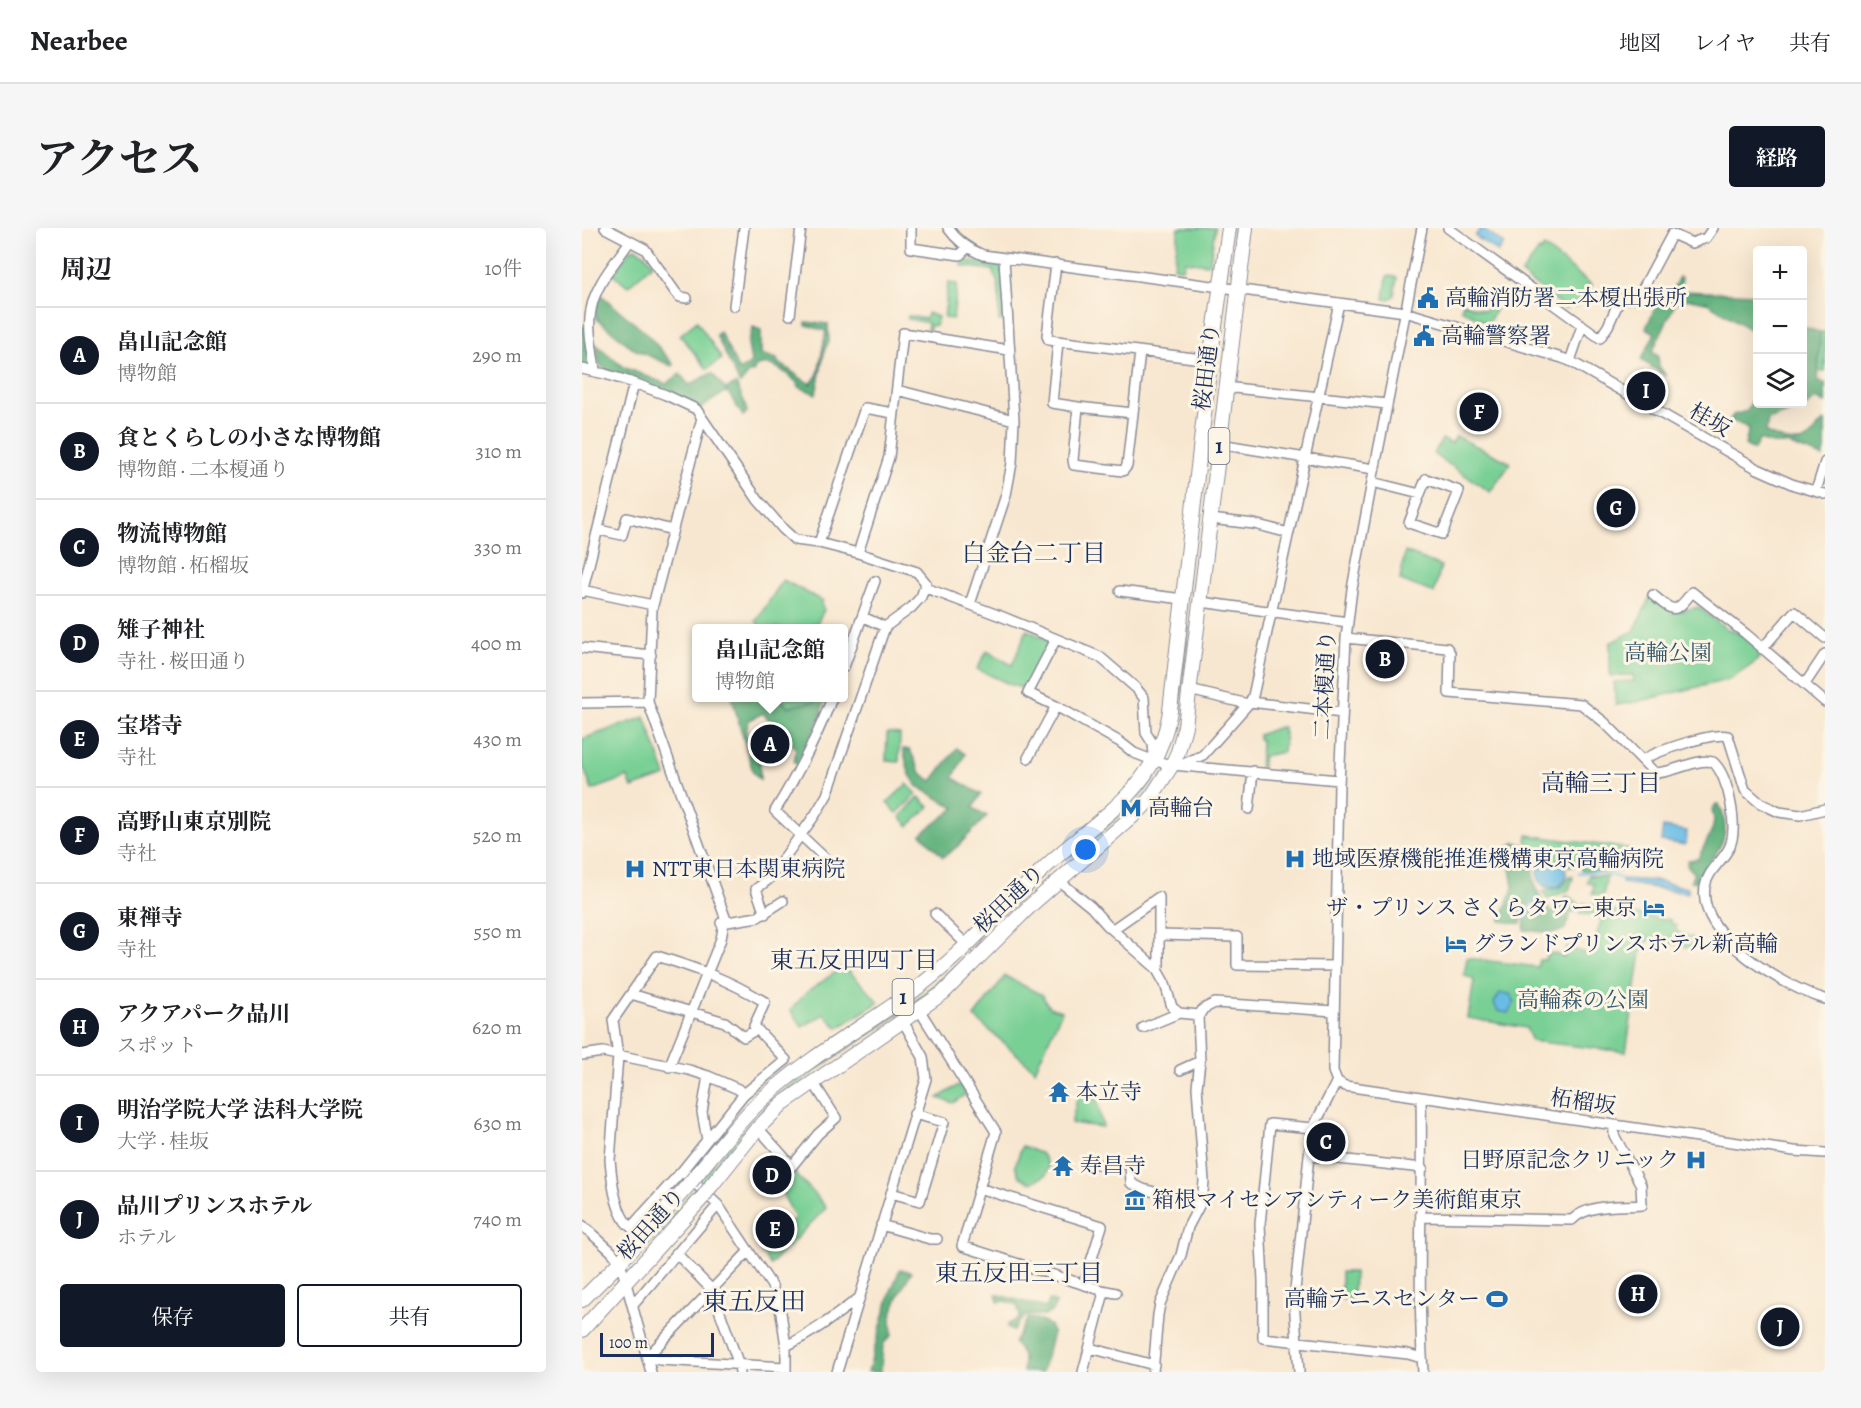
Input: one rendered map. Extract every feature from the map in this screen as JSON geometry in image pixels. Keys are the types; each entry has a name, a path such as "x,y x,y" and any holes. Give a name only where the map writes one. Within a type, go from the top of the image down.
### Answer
{"highway":[{"name":"桜田通り","path":"582,1300 620,1262 755,1105 781,1083 921,985 967,945 1072,843 1125,800 1155,761 1167,730 1228,228"},
{"name":"桜田通り","path":"582,1329 626,1283 707,1191 758,1128 782,1104 943,993 1058,880 1142,808 1176,765 1183,735 1201,602 1246,228"}],"street":[{"path":"605,228 645,249 676,293 680,297 687,298"},
{"path":"734,306 744,228"},
{"path":"790,315 801,228"},
{"path":"911,228 911,248 960,255 967,248"},
{"path":"948,228 967,248 983,255 1405,312"},
{"name":"二本榎通り","path":"1337,1081 1333,1071 1334,1011 1339,780 1346,638 1374,469 1422,228"},
{"path":"1448,228 1600,338 1620,299 1632,298 1642,290 1672,234 1692,243 1706,238 1713,228"},
{"path":"595,371 590,325 591,308 600,285 630,241"},
{"path":"970,604 1006,495 1012,463 1014,420 1005,259"},
{"path":"1056,264 1047,336 1049,340 1202,359 1211,354"},
{"path":"1176,765 1203,755 1249,703 1290,532 1339,303"},
{"name":"桂坂","path":"1405,312 1570,361 1758,470 1821,493"},
{"path":"1570,361 1582,326"},
{"path":"858,553 889,457 903,333 1010,350"},
{"path":"1058,342 1052,403 1133,413"},
{"path":"1078,407 1074,465 1123,471 1126,468 1140,352"},
{"path":"582,369 634,383 696,409 758,500 795,540 819,543 858,553 917,572 926,583 926,588 911,608 885,627 827,795 768,880 756,890 765,914"},
{"path":"634,383 582,591 653,605"},
{"path":"1225,393 1234,388 1387,404"},
{"path":"897,390 1014,420"},
{"path":"819,543 865,408 893,413"},
{"path":"669,1067 721,939 723,923 722,904 648,702 655,648 653,605 702,418"},
{"path":"1219,444 1374,469"},
{"path":"1821,493 1825,462"},
{"path":"1426,479 1459,491 1442,534 1409,523 1420,494 1426,479"},
{"path":"1372,482 1420,494"},
{"path":"599,530 622,535 627,519 672,530"},
{"path":"1210,519 1254,524 1290,532"},
{"path":"848,654 875,581"},
{"path":"926,588 1100,657 1139,691 1145,703 1146,733 1153,744 1155,761"},
{"path":"1120,591 1183,599"},
{"path":"1653,595 1674,610 1681,607 1692,592 1746,634 1825,702"},
{"path":"1201,602 1348,622"},
{"path":"1762,649 1794,612 1825,638"},
{"path":"863,617 885,627"},
{"path":"1346,638 1447,648 1450,653 1449,693 1585,706 1655,773 1663,773 1704,761 1716,764 1723,777 1732,807 1734,829 1729,849 1709,874 1705,884 1706,905 1709,913 1724,935 1745,955 1780,979 1825,999"},
{"path":"1056,639 1028,693 1120,742 1134,753 1155,761 1176,765 1339,780"},
{"path":"582,648 655,648"},
{"path":"1805,684 1825,654"},
{"path":"1189,690 1249,703 1342,713"},
{"path":"582,703 648,702"},
{"path":"825,858 775,811 796,777 830,702"},
{"path":"1028,758 1056,706"},
{"path":"1643,760 1687,743 1718,735 1728,735 1744,790 1760,803 1779,812 1800,815 1825,809"},
{"path":"1249,809 1253,771"},
{"path":"1058,880 1091,907 1156,968 1165,984 1172,1007 1179,1013"},
{"path":"1113,929 1159,897 1158,965 1156,968"},
{"path":"723,923 765,914 783,901"},
{"path":"935,914 967,945"},
{"path":"1158,935 1237,937 1237,965 1335,966"},
{"path":"631,1227 682,1171 744,1094 786,1060 754,1026 765,1002 707,972 657,956 613,1020 618,1056 610,1160 620,1210 626,1222 631,1227 642,1237"},
{"path":"631,994 725,1022 744,1037 757,1029"},
{"path":"1090,1348 1153,1369 1160,1304 1181,1255 1188,1227 1200,1204 1204,1181 1197,1087 1200,1061 1199,1015 1207,1006 1215,1003 1334,1011"},
{"path":"920,1011 996,1132 962,1246 1116,1293"},
{"path":"1143,1028 1179,1013 1199,1015"},
{"path":"837,1372 926,1079 923,1057 903,1021"},
{"path":"582,1054 603,1052 689,1070 738,1089 744,1094"},
{"path":"1180,1070 1200,1061"},
{"path":"772,1071 781,1083"},
{"path":"707,1140 702,1112 708,1076"},
{"path":"1299,1372 1294,1300 1312,1128 1337,1081"},
{"name":"柘榴坂","path":"1337,1081 1345,1086 1422,1098 1794,1151 1825,1153"},
{"path":"758,1128 792,1166 818,1134 836,1118 813,1082"},
{"path":"1422,1098 1423,1372"},
{"path":"891,1193 920,1201 944,1122 914,1114"},
{"path":"1312,1128 1270,1124 1260,1224 1263,1338 1408,1354 1422,1358"},
{"path":"1421,1217 1572,1220 1580,1212 1642,1205 1641,1185 1614,1135 1614,1126"},
{"path":"1309,1156 1423,1168"},
{"path":"1099,1165 1130,1163 1131,1183 1143,1189 1200,1204"},
{"path":"647,1357 740,1369 786,1370 786,1346 781,1313 772,1286 718,1205 682,1171"},
{"path":"979,1188 1102,1226 1084,1284"},
{"path":"633,1305 718,1205"},
{"path":"582,1225 612,1251 620,1262 651,1372"},
{"path":"881,1225 937,1239"},
{"path":"647,1357 749,1251"},
{"path":"676,1253 712,1290 740,1369"},
{"path":"1083,1372 1103,1296 1101,1290"},
{"path":"786,1346 830,1322 860,1297"}],"green space":[{"path":"1179,228 1215,228 1210,262 1207,264 1185,261 1183,269 1174,267"},
{"path":"1544,247 1592,285 1576,307 1571,303 1566,309 1521,274 1539,250 1541,251"},
{"path":"635,248 644,253 653,264 628,286 613,274 630,250"},
{"path":"963,260 1002,266 1005,320 999,321 999,289 993,270 962,266"},
{"path":"1387,276 1397,277 1394,296 1384,299"},
{"path":"1679,277 1682,278 1680,291 1753,294 1753,331 1706,302 1690,299 1676,302 1652,352 1658,356 1659,366 1666,376 1641,360 1655,333 1646,328 1655,308 1667,300"},
{"path":"948,283 957,284 953,319 944,318"},
{"path":"1497,290 1502,297 1488,324 1461,309 1463,303 1485,311"},
{"path":"600,294 646,333 674,365 634,349 597,319 595,313"},
{"path":"927,313 938,317 936,325 930,326 929,331 927,330 928,323 908,319 908,316 926,319"},
{"path":"697,321 722,359 707,369 680,335"},
{"path":"806,322 828,324 829,342 825,348 816,394 799,387 798,383 772,365 760,365 754,368 754,371 748,374 740,384 716,335 720,332 739,371 751,363 748,343 753,327 761,330 761,354 777,359 778,363 811,384 818,374 826,331 806,325"},
{"path":"583,326 588,326 593,368 582,366"},
{"path":"1807,328 1820,332 1818,382 1825,383 1825,403 1816,398 1807,406"},
{"path":"1820,332 1825,332 1825,371 1818,371"},
{"path":"596,344 623,367 666,384 680,374 689,385 712,373 725,389 736,384 747,412 743,416 727,391 699,409 608,371 599,364"},
{"path":"1753,398 1753,408 1801,408 1768,420 1766,433 1796,442 1807,439 1825,421 1823,457 1787,444 1773,444 1759,440 1754,450 1745,445 1749,428 1730,420 1733,415 1747,411"},
{"path":"1456,436 1511,463 1490,492 1434,454 1442,439 1452,443"},
{"path":"1405,552 1441,566 1434,593 1400,580"},
{"path":"783,580 823,601 821,604 824,610 817,623 758,624 756,621"},
{"name":"高輪公園","path":"1651,595 1673,613 1698,607 1727,629 1751,642 1763,654 1731,679 1616,705 1614,682 1634,681 1633,675 1610,676 1610,643 1634,631"},
{"path":"1189,627 1177,730 1173,729"},
{"path":"1027,630 1052,642 1028,690 977,669 987,651 1012,665"},
{"path":"733,702 784,702 788,707 824,702 820,718 797,765 794,762 796,749 763,713 748,721 746,735 760,761 760,780 753,772"},
{"path":"784,702 812,702 788,707"},
{"path":"645,717 666,776 632,788 628,777 592,790 582,763 582,739"},
{"path":"1283,727 1283,733 1285,733 1283,752 1263,756 1262,767 1260,767 1261,740 1258,739 1258,735"},
{"path":"887,733 900,734 899,762 886,761"},
{"path":"957,748 965,754 953,778 981,794 973,808 987,816 957,847 943,857 921,834 955,808 917,786 909,773 903,749 910,750 920,772 932,781"},
{"path":"1154,779 1156,780 1137,803 1072,856 1070,855 1136,800"},
{"path":"907,784 917,794 897,813 887,803"},
{"path":"919,797 929,807 909,826 900,817"},
{"path":"1716,804 1719,804 1724,817 1724,837 1697,882 1691,881 1694,873 1687,865 1688,860 1698,859 1707,841 1714,823 1712,810"},
{"path":"1527,835 1631,849 1631,866 1617,871 1581,870 1582,863 1571,867 1543,856 1526,841"},
{"path":"1515,842 1528,847 1537,857 1533,874 1542,901 1524,907 1521,924 1500,921 1513,888 1507,848"},
{"path":"1589,875 1607,877 1603,896 1592,894 1594,884 1587,883"},
{"path":"1569,877 1573,877 1569,890 1547,899 1543,892 1563,886"},
{"path":"1568,896 1578,903 1576,912 1571,911 1565,929 1556,933 1524,930 1526,911 1547,905 1550,912 1556,911 1556,907 1567,903 1565,897"},
{"path":"1583,903 1603,907 1602,918 1580,913"},
{"name":"高輪森の公園","path":"1612,911 1671,920 1672,925 1676,925 1677,932 1693,938 1691,948 1655,939 1649,940 1642,946 1626,1052 1532,1041 1526,1028 1468,1018 1474,980 1464,975 1467,958 1537,967 1539,960 1545,960 1546,956 1552,953 1564,957 1567,947 1590,955 1602,918"},
{"path":"958,965 960,967 908,1008 798,1083 773,1104 749,1127 673,1219 652,1242 642,1249 733,1142 772,1101 793,1083 910,1005"},
{"path":"844,966 879,1002 838,1028 824,1014 802,1027 790,1010 806,993"},
{"path":"1005,976 1042,995 1049,1007 1062,1011 1035,1070 974,1017"},
{"path":"960,1084 966,1094 953,1103 938,1098"},
{"path":"1095,1091 1103,1127 1071,1123 1079,1092"},
{"path":"1022,1146 1042,1154 1049,1166 1046,1175 1031,1183 1019,1176 1015,1166"},
{"path":"791,1169 826,1208 770,1265 757,1245 795,1218 777,1183"},
{"path":"900,1269 911,1272 891,1316 892,1335 883,1344 881,1372 868,1372 891,1291"},
{"path":"1341,1272 1354,1272 1353,1299 1341,1299"},
{"path":"996,1294 1046,1308 1049,1300 1056,1303 1053,1310 1045,1316 1026,1316 1013,1331 1008,1328 1007,1324 1018,1320 1020,1316 1017,1305 1005,1301 998,1302"},
{"path":"1028,1318 1050,1325 1053,1333 1042,1372 1023,1372 1022,1356 1014,1343"}],"water":[{"path":"1481,228 1504,244 1498,252 1475,236"},
{"path":"1663,827 1687,831 1685,845 1661,841"},
{"path":"1552,860 1562,864 1566,874 1562,884 1552,888 1542,884 1538,874 1542,864"},
{"path":"1623,879 1657,881 1688,888 1688,893 1622,883"},
{"path":"1500,993 1510,994 1515,1002 1508,1013 1498,1011 1494,1003"}],"waterway":[{"path":"1578,873 1599,872 1623,879"},
{"path":"1527,919 1534,894"}],"place":[{"name":"高輪消防署二本榎出張所","path":"1428,298"},
{"name":"高輪警察署","path":"1424,336"},
{"name":"明治学院大学 法科大学院","path":"1646,391"},
{"name":"高野山東京別院","path":"1479,412"},
{"name":"東禅寺","path":"1616,508"},
{"name":"食とくらしの小さな博物館","path":"1385,659"},
{"name":"畠山記念館","path":"770,744"},
{"name":"高輪台","path":"1131,808"},
{"name":"地域医療機能推進機構東京高輪病院","path":"1295,859"},
{"name":"NTT東日本関東病院","path":"635,869"},
{"name":"ザ・プリンス さくらタワー東京","path":"1654,908"},
{"name":"グランドプリンスホテル新高輪","path":"1456,944"},
{"name":"本立寺","path":"1059,1092"},
{"name":"物流博物館","path":"1326,1142"},
{"name":"日野原記念クリニック","path":"1696,1160"},
{"name":"寿昌寺","path":"1063,1166"},
{"name":"雉子神社","path":"772,1175"},
{"name":"箱根マイセンアンティーク美術館東京","path":"1135,1200"},
{"name":"宝塔寺","path":"775,1229"},
{"name":"アクアパーク品川","path":"1638,1294"},
{"name":"高輪テニスセンター","path":"1497,1299"},
{"name":"品川プリンスホテル","path":"1780,1327"}],"district":[{"name":"白金台二丁目","path":"1034,553"},
{"name":"高輪三丁目","path":"1601,783"},
{"name":"東五反田四丁目","path":"854,960"},
{"name":"東五反田三丁目","path":"1019,1273"},
{"name":"東五反田","path":"754,1301"}]}
